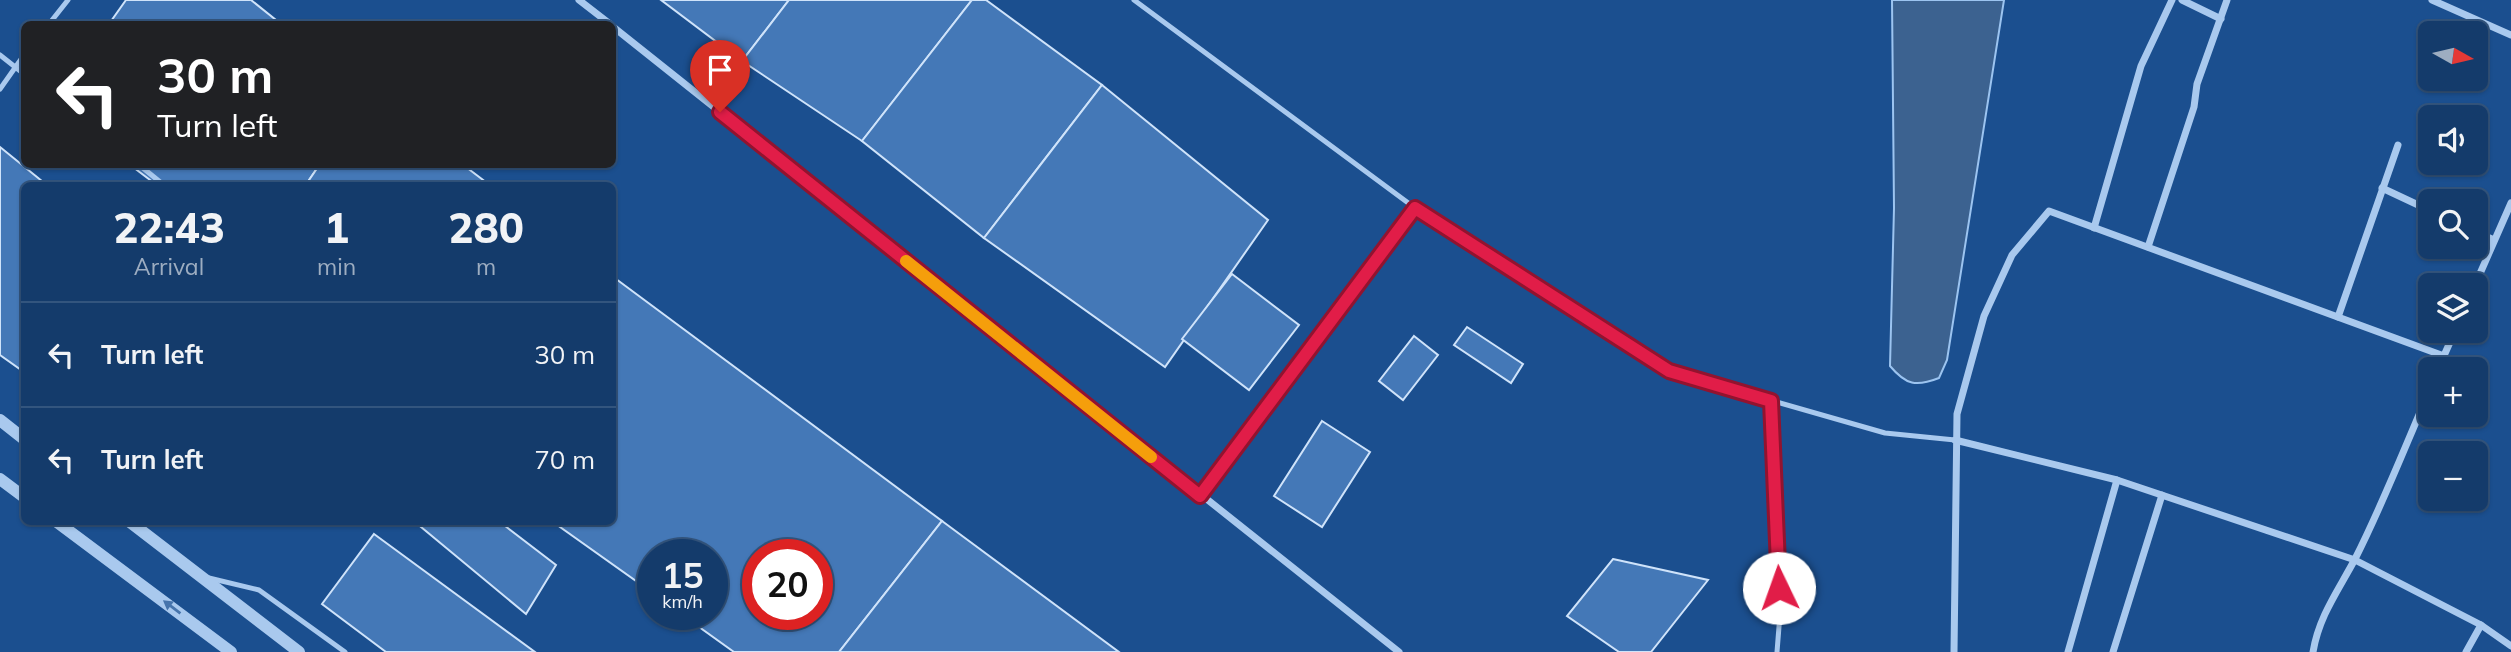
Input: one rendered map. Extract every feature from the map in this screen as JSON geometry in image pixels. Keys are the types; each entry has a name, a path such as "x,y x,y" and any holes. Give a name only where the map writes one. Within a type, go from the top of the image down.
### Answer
{"street":[{"path":"579,0 606,21"},
{"path":"2094,228 2141,66 2172,0"},
{"path":"2182,0 2221,19"},
{"path":"2148,247 2193,107 2197,84 2227,0"},
{"path":"2432,0 2511,35"},
{"path":"616,29 1399,652"},
{"path":"2338,317 2398,145"},
{"path":"2382,188 2418,205"},
{"path":"2480,273 2511,203"},
{"path":"1954,652 1952,440 1957,414 1984,316 2012,255 2049,211 2444,356 2450,343"},
{"path":"2488,237 2494,240"},
{"path":"2313,652 2316,632 2331,599 2355,560 2418,417"},
{"path":"0,420 21,437"},
{"path":"1952,440 2117,480 2355,560 2481,625 2511,646"},
{"path":"0,479 21,495"},
{"path":"2068,652 2117,480"},
{"path":"2113,652 2162,495"},
{"path":"61,525 229,650"},
{"path":"134,525 299,652"},
{"path":"2466,652 2481,625"}],"lane":[{"path":"51,21 68,0"},
{"path":"1134,0 1415,208 1669,371 1885,433 1952,440"},
{"path":"0,55 21,72"},
{"path":"0,89 21,59"},
{"path":"143,168 159,182"},
{"path":"1200,496 1415,208"},
{"path":"1771,401 1780,614 1777,652"},
{"path":"200,576 259,590 345,652"}],"water":[{"path":"1892,0 2004,0 1947,360 1939,378 1924,383 1906,381 1890,366 1894,208"}],"building":[{"path":"126,0 251,0 277,21 111,21"},
{"path":"661,0 789,0 742,61"},
{"path":"789,0 972,0 862,141 742,61"},
{"path":"972,0 986,0 1102,85 984,238 862,141"},
{"path":"1102,85 1268,220 1165,367 984,238"},
{"path":"0,147 21,164 21,168 26,168 43,182 21,182 21,370 0,355"},
{"path":"134,168 317,168 308,182 153,182"},
{"path":"317,168 467,168 486,182 308,182"},
{"path":"1232,274 1299,325 1249,390 1182,339"},
{"path":"616,279 942,521 839,652 734,652 703,630 728,630 728,539 637,539 637,582 557,525 616,525"},
{"path":"1467,327 1523,364 1511,383 1454,345"},
{"path":"1414,336 1438,355 1403,400 1379,381"},
{"path":"1322,421 1370,452 1322,527 1274,496"},
{"path":"942,521 1119,652 839,652"},
{"path":"419,525 504,525 556,565 526,614"},
{"path":"374,534 535,652 386,652 322,604"},
{"path":"1613,559 1708,580 1651,652 1619,652 1567,616"}],"slow traffic":[{"path":"906,261 1151,457"}],"route":[{"path":"720,112 1200,496 1415,208 1669,371 1771,401 1779,588"}]}
